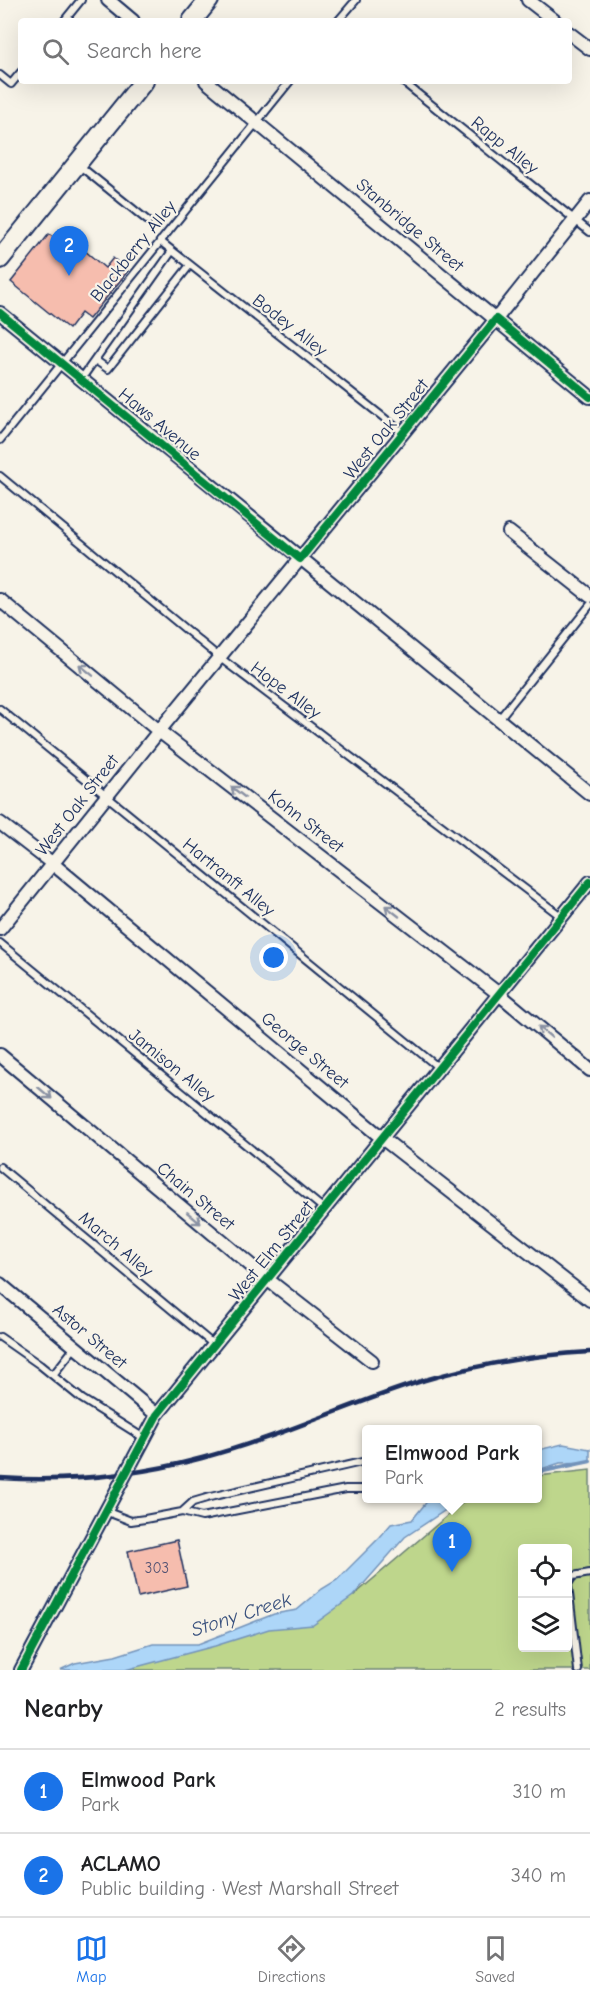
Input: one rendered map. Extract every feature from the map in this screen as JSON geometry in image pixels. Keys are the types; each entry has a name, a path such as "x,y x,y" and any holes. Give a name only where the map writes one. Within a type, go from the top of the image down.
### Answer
{"street":[{"path":"108,0 129,18"},
{"path":"194,18 209,0"},
{"path":"528,0 551,18"},
{"path":"572,35 590,49"},
{"path":"0,259 142,84"},
{"name":"Stanbridge Street","path":"210,84 590,398"},
{"name":"West Oak Street","path":"0,929 402,432 496,320 590,201"},
{"name":"Haws Avenue","path":"0,313 590,794"},
{"path":"509,532 590,596"},
{"name":"Kohn Street","path":"0,600 159,731 499,994 590,1070"},
{"name":"George Street","path":"0,823 53,864 382,1138 590,1300"},
{"name":"West Elm Street","path":"21,1670 157,1415 590,882"},
{"name":"Chain Street","path":"0,1055 267,1279 372,1361"},
{"name":"Astor Street","path":"0,1284 157,1415"}],"lane":[{"path":"66,18 81,0"},
{"path":"341,18 356,0"},
{"path":"0,75 11,84 18,76"},
{"name":"Blackberry Alley","path":"0,440 288,84"},
{"name":"Rapp Alley","path":"406,84 590,232"},
{"path":"77,164 148,221"},
{"name":"Bodey Alley","path":"160,241 402,432"},
{"path":"82,378 172,251"},
{"path":"95,360 108,369 190,265"},
{"name":"Hope Alley","path":"0,476 219,657 562,917"},
{"path":"499,719 590,605"},
{"name":"Hartranft Alley","path":"0,709 439,1068"},
{"name":"Jamison Alley","path":"0,943 324,1210"},
{"name":"March Alley","path":"0,1167 214,1345"},
{"path":"0,1337 82,1399 144,1438"},
{"path":"53,1375 76,1347"},
{"path":"182,1512 193,1502 210,1497 362,1462"},
{"path":"104,1511 131,1521 182,1512 202,1518 346,1490 362,1490"},
{"path":"572,1578 590,1573"},
{"path":"569,1598 578,1670"}],"green space":[{"path":"590,1470 590,1670 121,1670 353,1596 462,1503 542,1503 542,1476"}],"water":[{"path":"563,1444 590,1449 590,1462 560,1463 542,1469 542,1449"},
{"path":"426,1503 456,1503 405,1537 353,1596 313,1625 269,1629 125,1670 60,1670 75,1663 115,1656 153,1644 198,1644 274,1614 297,1610 337,1580 391,1524 412,1520"}],"building":[{"path":"49,234 77,257 84,250 105,268 113,258 128,271 89,319 81,313 69,329 11,282"},
{"path":"177,1540 187,1586 138,1597 128,1551"}],"waterway":[{"name":"Stony Creek","path":"542,1471 590,1461"}],"railway":[{"path":"0,1478 51,1479 102,1476 177,1464 258,1441 397,1389 445,1374 507,1361 590,1352"}],"cycle path":[{"path":"0,313 300,559 496,319 590,397"},
{"path":"21,1670 157,1415 590,882"}],"place":[{"name":"ACLAMO","path":"69,276"},
{"name":"Elmwood Park","path":"452,1572"}]}
